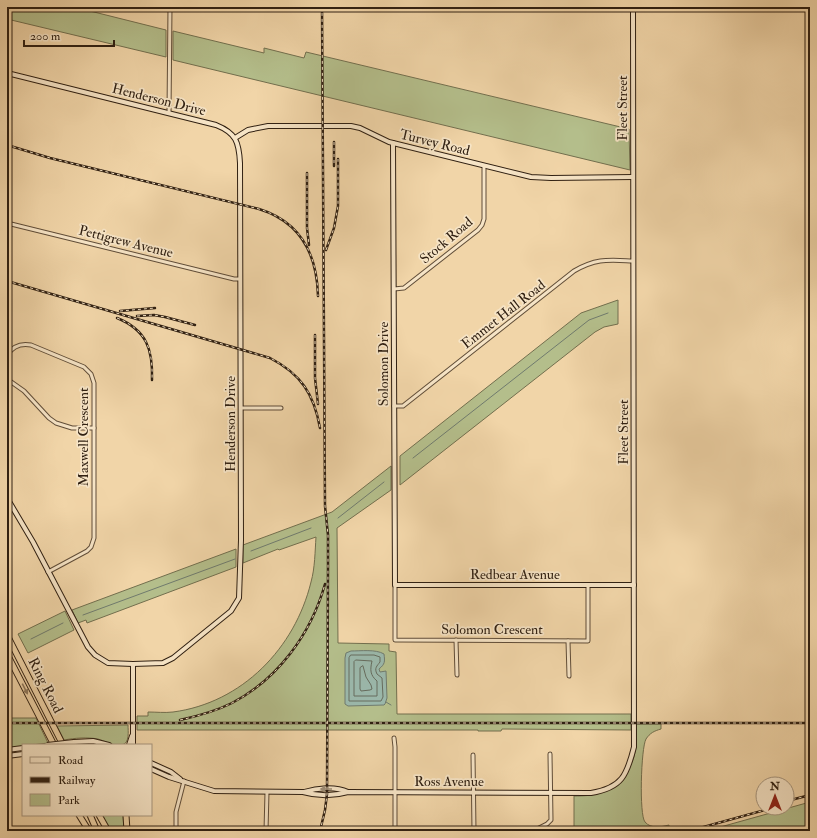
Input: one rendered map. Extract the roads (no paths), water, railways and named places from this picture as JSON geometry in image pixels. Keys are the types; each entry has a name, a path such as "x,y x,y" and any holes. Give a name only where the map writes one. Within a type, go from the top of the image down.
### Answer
{"highway":[{"name":"Ring Road","path":"7,635 62,744"},
{"name":"Ring Road","path":"7,654 53,744"},
{"path":"79,816 89,831"},
{"path":"90,816 98,831"},
{"path":"100,816 108,831"},
{"path":"126,816 127,831"}],"street":[{"path":"169,113 170,7"},
{"name":"Fleet Street","path":"550,792 591,792 610,788 620,781 630,765 634,747 633,7"},
{"name":"Henderson Drive","path":"7,73 220,126 232,134 235,138 240,152 241,540 239,598 231,611 173,658 163,663 133,664 108,662 102,660 91,651 33,542 7,498"},
{"name":"Turvey Road","path":"235,138 248,130 268,126 351,126 360,128 393,143 539,178 633,177"},
{"name":"Solomon Drive","path":"393,143 395,585"},
{"name":"Stock Road","path":"394,289 404,288 478,230 482,225 484,219 484,166"},
{"name":"Pettigrew Avenue","path":"7,223 234,279 240,279"},
{"name":"Emmet Hall Road","path":"394,406 403,406 574,271 593,262 604,260 633,261"},
{"name":"Maxwell Crescent","path":"7,354 16,346 21,344 31,344 84,367 91,374 94,383 93,543 87,551 48,572"},
{"path":"7,379 24,391 49,418 56,423 72,428 94,428"},
{"path":"241,408 281,408"},
{"name":"Redbear Avenue","path":"395,585 634,584"},
{"name":"Solomon Crescent","path":"395,585 395,640 588,641 588,585"},
{"path":"456,640 457,675"},
{"path":"568,641 568,676"},
{"path":"131,740 133,664"},
{"path":"394,738 395,831"},
{"path":"56,744 93,741 105,744"},
{"path":"7,750 22,748"},
{"path":"7,756 22,754"},
{"path":"533,831 547,824 551,820 550,754"},
{"path":"473,755 474,831"},
{"name":"Ross Avenue","path":"152,763 171,772 184,781"},
{"name":"Ross Avenue","path":"152,769 169,777 214,791 303,792 312,794 341,794 348,792 550,792"},
{"path":"176,831 176,812 184,781"},
{"path":"266,831 268,792"}],"water":[{"path":"351,651 372,651 381,652 384,654 384,663 379,669 380,672 386,671 387,698 384,705 348,706 345,704 345,658 346,653"}],"waterway":[{"path":"413,458 589,320 608,313"},
{"path":"338,518 384,482"},
{"path":"251,551 311,528"},
{"path":"83,615 235,559"},
{"path":"31,639 63,623"},
{"path":"386,702 391,705"}],"railway":[{"path":"320,831 327,794 328,565 328,535 325,506 322,7"},
{"path":"334,142 334,166"},
{"path":"7,145 50,158 259,209 274,215 286,222 296,231 310,253 317,281 318,296"},
{"path":"326,250 334,228 338,206 338,159"},
{"path":"307,173 307,228 309,245"},
{"path":"7,281 270,358 290,371 304,386 314,405 320,428"},
{"path":"120,311 155,308"},
{"path":"137,316 154,315 195,325"},
{"path":"117,318 135,329 142,335 146,342 151,359 152,380"},
{"path":"315,335 315,378 318,404"},
{"path":"180,720 207,713 232,703 249,693 278,668 302,637 319,602 325,584"},
{"path":"7,723 810,723"},
{"path":"795,799 810,795"},
{"path":"689,831 755,813"}]}
